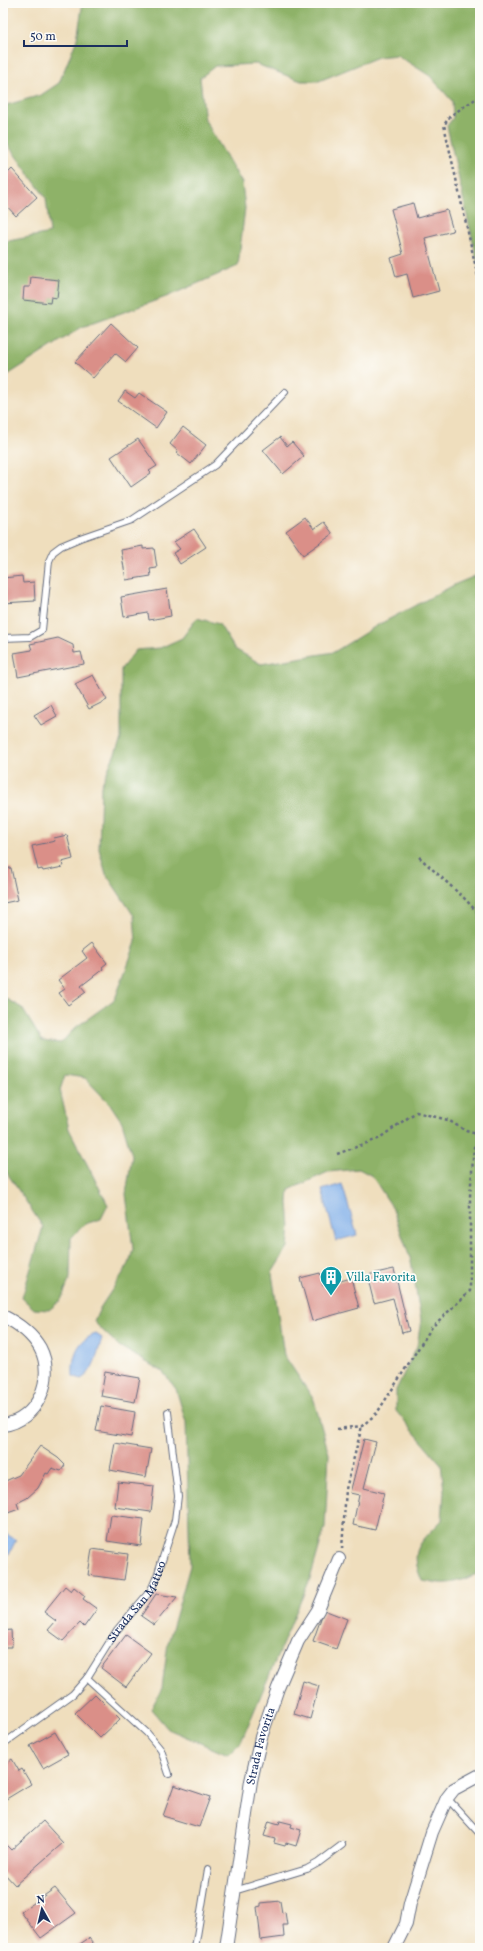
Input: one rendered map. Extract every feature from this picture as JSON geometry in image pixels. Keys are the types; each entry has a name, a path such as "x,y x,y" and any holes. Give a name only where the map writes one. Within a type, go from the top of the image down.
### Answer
{"street":[{"path":"3,1316 20,1326 32,1337 40,1349 46,1373 40,1398 32,1410 21,1420 3,1425"},
{"name":"Strada Favorita","path":"226,1948 251,1781 260,1737 278,1688 298,1641 318,1610 339,1559"},
{"path":"394,1948 406,1924 410,1903 432,1832 447,1798 454,1789 480,1775"}],"lane":[{"path":"3,638 30,637 42,630 49,561 53,552 61,546 80,538 132,520 215,465 285,392"},
{"name":"Strada San Matteo","path":"3,1744 73,1694 87,1678 117,1630 151,1590 175,1520 178,1496 168,1412"},
{"path":"87,1678 147,1733 161,1750 169,1774"},
{"path":"447,1798 480,1834"},
{"path":"234,1891 307,1869 318,1864 342,1845"},
{"path":"195,1948 208,1869"}],"path":[{"path":"480,96 450,116 444,125 480,286"},
{"path":"419,857 464,898 480,915"},
{"path":"337,1154 378,1139 416,1112 448,1120 466,1131 480,1135"},
{"path":"339,1559 343,1543 346,1489 362,1426 376,1413 432,1327 470,1291 470,1196 474,1147 480,1140"},
{"path":"337,1428 362,1426"}],"green space":[{"path":"81,3 480,3 480,273 447,126 453,118 452,101 430,76 397,55 378,57 319,81 301,81 256,64 215,66 200,78 205,120 242,183 245,208 238,266 166,297 82,327 3,378 3,242 50,233 46,198 3,138 3,106 41,95 59,83 77,39 82,8"},
{"path":"480,574 480,1572 465,1579 446,1583 422,1581 416,1561 417,1553 423,1541 442,1520 444,1491 441,1464 396,1411 396,1390 417,1346 421,1320 411,1261 392,1207 372,1176 359,1169 328,1172 289,1190 288,1203 290,1227 288,1247 272,1273 284,1355 314,1400 329,1454 325,1527 310,1579 241,1742 228,1755 168,1729 151,1709 162,1688 168,1643 190,1566 186,1422 176,1389 163,1372 119,1346 94,1322 100,1308 129,1264 133,1249 126,1194 132,1156 122,1122 110,1104 85,1078 65,1075 60,1090 69,1129 108,1205 101,1219 85,1224 71,1238 70,1278 61,1300 49,1310 34,1309 22,1298 43,1227 3,1167 3,997 22,1008 42,1041 61,1043 75,1028 115,999 136,942 134,916 106,874 99,849 101,786 121,739 121,669 136,650 160,648 182,638 197,618 219,624 235,649 261,664 334,652 376,626 456,584"}],"water":[{"path":"342,1184 357,1235 336,1241 322,1190"},
{"path":"96,1334 102,1338 92,1367 81,1379 73,1376 77,1350 84,1340"},
{"path":"3,1532 16,1540 9,1554 3,1551"}],"building":[{"path":"12,169 37,197 16,216 3,202 3,178"},
{"path":"413,203 417,218 447,210 453,231 425,238 439,291 413,298 407,274 396,277 391,258 403,254 391,209"},
{"path":"31,277 59,280 57,298 51,297 50,303 23,300 24,287 30,287"},
{"path":"111,323 138,348 126,362 115,353 93,378 75,362"},
{"path":"125,391 135,398 139,393 167,412 156,428 118,401"},
{"path":"183,427 206,445 191,464 177,453 178,451 170,444"},
{"path":"280,437 287,446 292,442 304,456 283,474 263,450"},
{"path":"138,439 157,466 149,471 151,473 131,487 111,457"},
{"path":"305,517 314,529 324,522 333,534 303,555 286,531"},
{"path":"194,529 206,547 180,564 173,553 180,549 174,542"},
{"path":"143,546 143,549 154,548 157,568 150,569 151,576 126,580 121,550"},
{"path":"22,576 23,583 34,582 35,601 3,603 3,578"},
{"path":"167,589 171,616 149,620 148,613 124,617 121,597"},
{"path":"58,638 73,645 74,653 81,652 84,664 18,677 14,653 32,650 30,644"},
{"path":"93,675 107,700 89,709 75,684"},
{"path":"51,705 57,716 41,725 34,715"},
{"path":"67,835 73,859 62,862 63,867 43,871 42,869 38,870 32,846 55,841 54,838"},
{"path":"11,868 18,900 4,903 3,869"},
{"path":"92,943 107,963 102,967 103,969 81,986 86,992 68,1005 59,993 65,989 58,980 87,958 82,951"},
{"path":"394,1269 409,1331 402,1333 393,1298 374,1303 367,1275"},
{"name":"Villa Favorita","path":"320,1273 323,1286 351,1278 359,1308 312,1321 300,1278"},
{"path":"105,1372 140,1378 135,1402 101,1396"},
{"path":"101,1406 135,1412 131,1437 96,1431"},
{"path":"364,1439 376,1442 364,1488 384,1493 375,1530 353,1525 359,1495 350,1493"},
{"path":"115,1443 151,1449 146,1477 110,1470"},
{"path":"40,1446 58,1458 65,1465 61,1471 52,1468 48,1474 46,1473 38,1488 27,1498 17,1503 19,1509 5,1514 6,1518 3,1520 3,1482 19,1475"},
{"path":"118,1482 154,1486 151,1512 115,1507"},
{"path":"111,1515 144,1519 141,1546 107,1541"},
{"path":"92,1549 128,1554 124,1580 88,1575"},
{"path":"65,1586 71,1591 74,1587 85,1596 83,1599 97,1609 84,1627 80,1623 63,1641 48,1630 56,1621 44,1612"},
{"path":"156,1594 177,1597 154,1625 141,1616"},
{"path":"324,1610 347,1619 336,1649 313,1641"},
{"path":"11,1630 12,1647 3,1647 3,1631"},
{"path":"126,1635 151,1653 126,1687 101,1668"},
{"path":"303,1681 319,1686 310,1719 294,1714"},
{"path":"95,1694 120,1719 100,1738 75,1713"},
{"path":"55,1732 68,1754 43,1768 30,1746"},
{"path":"12,1759 19,1771 22,1769 31,1784 3,1801 3,1765"},
{"path":"174,1785 210,1797 199,1827 163,1816"},
{"path":"43,1821 63,1843 15,1885 3,1872 3,1846 5,1844 11,1850"},
{"path":"269,1821 279,1824 280,1821 292,1824 291,1827 301,1830 296,1846 286,1843 285,1846 274,1843 275,1839 264,1836"},
{"path":"55,1888 76,1913 41,1938 21,1912"},
{"path":"280,1901 282,1913 285,1912 287,1925 283,1925 284,1937 261,1940 257,1907 261,1906 261,1903"},
{"path":"89,1938 97,1948 74,1948"}],"place":[{"name":"Villa Favorita","path":"331,1296"}]}
